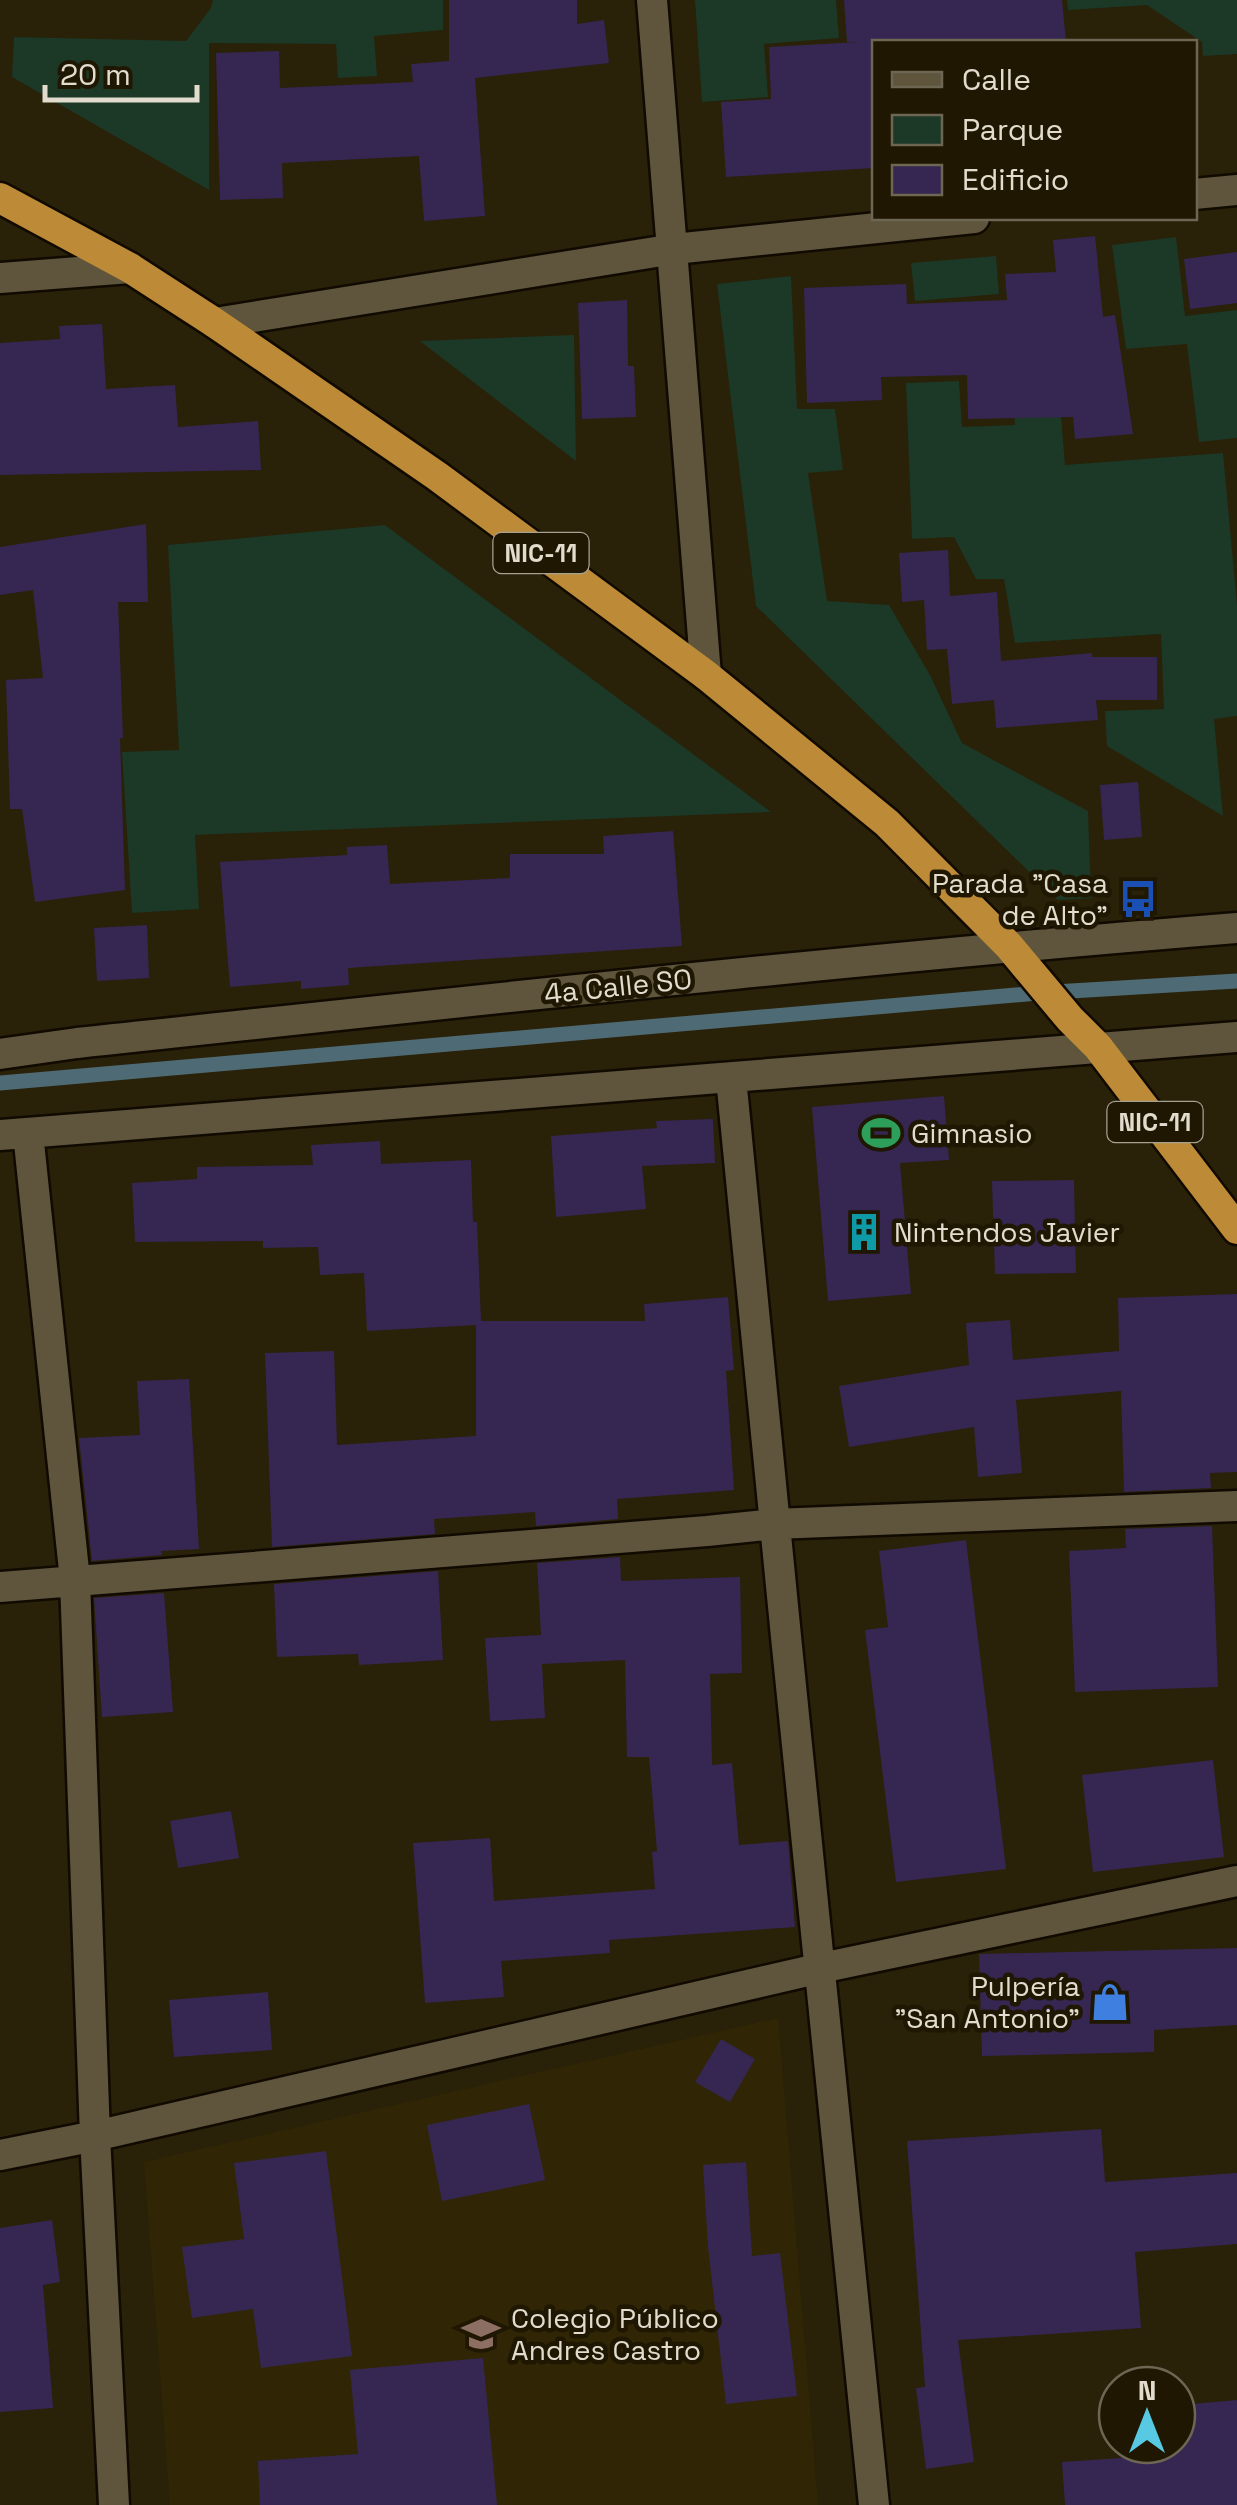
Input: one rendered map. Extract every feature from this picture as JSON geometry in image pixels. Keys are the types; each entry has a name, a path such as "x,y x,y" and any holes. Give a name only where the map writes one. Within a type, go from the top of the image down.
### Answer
{"highway":[{"name":"NIC-11","path":"0,198 130,268 437,476 706,675 886,823 1009,946 1098,1047 1237,1229"}],"street":[{"path":"652,0 706,675"},
{"path":"1197,194 1237,190"},
{"path":"215,323 674,249 955,220"},
{"path":"0,278 130,268"},
{"name":"4a Calle SO","path":"0,1054 1009,946 1237,928"},
{"path":"114,2505 95,2136 75,1580 14,1134 1237,1037"},
{"path":"730,1078 874,2505"},
{"path":"0,1587 774,1524 1237,1506"},
{"path":"0,2155 822,1968 1237,1881"}],"shaded area":[{"name":"Colegio Público Andres Castro","path":"778,2018 818,2505 170,2505 144,2162"}],"green space":[{"path":"213,0 443,0 443,30 374,36 377,76 338,78 336,44 209,43 209,190 12,77 14,37 186,41"},
{"path":"695,0 836,0 839,38 764,44 768,97 702,102"},
{"path":"1067,0 1237,0 1237,54 1203,56 1202,42 1147,5 1068,10"},
{"path":"1176,237 1185,316 1237,310 1237,438 1199,442 1187,344 1126,349 1112,245"},
{"path":"996,256 999,294 915,301 911,263"},
{"path":"791,276 797,409 835,409 843,470 808,473 827,601 889,605 930,675 962,743 1088,811 1091,898 1058,900 756,606 717,284"},
{"path":"574,335 576,461 420,341"},
{"path":"1058,379 1065,465 1223,453 1237,605 1237,716 1214,719 1223,816 1107,746 1105,711 1164,709 1161,634 1015,643 1004,579 976,579 954,537 912,539 906,383 959,381 962,427 1015,425 1012,383"},
{"path":"385,525 771,812 195,835 199,909 132,913 122,752 179,750 168,545"}],"building":[{"path":"449,0 577,0 577,24 604,20 609,63 475,78 485,216 424,221 419,156 282,163 283,198 220,200 216,53 279,51 280,88 413,82 411,64 449,61"},
{"path":"844,0 1062,0 1066,40 872,40 872,168 726,177 721,102 771,99 769,47 859,42 847,42"},
{"path":"1095,236 1103,317 1115,315 1133,434 1075,439 1073,417 968,419 967,375 881,377 882,400 807,403 804,288 906,284 907,304 1007,300 1005,274 1056,272 1053,240"},
{"path":"1237,252 1237,303 1190,309 1184,259"},
{"path":"627,300 628,366 634,366 636,417 582,419 578,303"},
{"path":"102,324 106,389 175,385 178,427 258,421 261,470 0,475 0,343 60,339 59,326"},
{"path":"146,524 148,602 118,602 125,890 35,902 22,809 10,809 6,680 43,678 33,590 0,595 0,547"},
{"path":"948,550 950,596 997,592 1001,661 1092,653 1092,657 1157,657 1157,700 1096,700 1098,720 996,728 994,700 952,704 947,649 927,650 924,600 902,602 899,553"},
{"path":"1138,782 1142,837 1104,840 1100,785"},
{"path":"673,831 682,946 348,968 349,985 301,989 301,981 230,987 220,862 347,855 347,847 387,845 390,884 510,878 510,854 604,854 603,836"},
{"path":"147,925 149,978 97,981 94,928"},
{"path":"944,1096 949,1160 900,1163 911,1294 828,1301 812,1107"},
{"path":"713,1119 715,1163 642,1166 646,1209 556,1217 551,1136 657,1128 656,1121"},
{"path":"380,1141 381,1164 471,1160 481,1321 645,1321 644,1304 728,1297 734,1370 726,1371 734,1490 617,1499 618,1519 536,1526 535,1512 434,1519 435,1534 272,1547 265,1353 334,1351 337,1445 476,1436 476,1325 367,1331 364,1273 320,1275 318,1247 263,1248 263,1241 135,1242 132,1183 197,1179 197,1167 313,1165 311,1145"},
{"path":"1074,1180 1076,1273 995,1274 992,1181"},
{"path":"1237,1294 1237,1472 1210,1473 1211,1488 1124,1492 1121,1391 1016,1400 1022,1473 978,1477 974,1427 849,1447 839,1386 969,1365 966,1323 1010,1320 1013,1360 1119,1351 1118,1298"},
{"path":"189,1379 199,1549 92,1561 79,1438 140,1435 137,1381"},
{"path":"1212,1526 1218,1687 1075,1692 1069,1551 1126,1548 1125,1529"},
{"path":"966,1540 1006,1869 896,1882 865,1630 888,1627 879,1551"},
{"path":"620,1557 621,1581 740,1577 742,1673 710,1674 712,1765 732,1763 739,1845 788,1841 795,1927 609,1940 610,1953 501,1961 504,1997 425,2003 413,1843 490,1838 494,1901 655,1889 652,1852 657,1851 649,1757 627,1757 625,1660 542,1664 545,1718 490,1721 485,1638 541,1635 537,1563"},
{"path":"438,1571 443,1660 359,1665 358,1654 277,1657 274,1584"},
{"path":"164,1593 173,1712 102,1717 94,1598"},
{"path":"1213,1760 1224,1857 1093,1872 1082,1775"},
{"path":"231,1811 239,1858 178,1868 170,1821"},
{"path":"1237,1948 1237,2025 1154,2030 1154,2052 982,2056 979,1954"},
{"path":"268,1992 272,2050 174,2057 169,2000"},
{"path":"721,2039 755,2059 730,2102 695,2082"},
{"path":"529,2104 545,2180 442,2201 427,2125"},
{"path":"1101,2129 1105,2182 1237,2173 1237,2244 1135,2252 1141,2328 958,2340 974,2462 926,2469 916,2388 925,2387 907,2141"},
{"path":"326,2151 352,2356 261,2368 253,2309 192,2318 182,2247 244,2239 234,2163"},
{"path":"746,2162 752,2256 780,2253 797,2396 726,2404 703,2165"},
{"path":"52,2220 60,2282 43,2285 53,2408 0,2412 0,2228"},
{"path":"483,2358 497,2505 260,2505 258,2461 358,2454 350,2370"},
{"path":"1237,2400 1237,2505 1065,2505 1062,2462 1097,2460 1097,2465 1197,2465 1197,2404"}],"waterway":[{"path":"0,1083 1038,993 1237,981"}],"place":[{"name":"Parada \"Casa de Alto\"","path":"1138,899"},
{"name":"Gimnasio","path":"881,1133"},
{"name":"Nintendos Javier","path":"864,1232"},
{"name":"Pulpería \"San Antonio\"","path":"1110,2002"},
{"name":"Colegio Público Andres Castro","path":"481,2334"}]}
